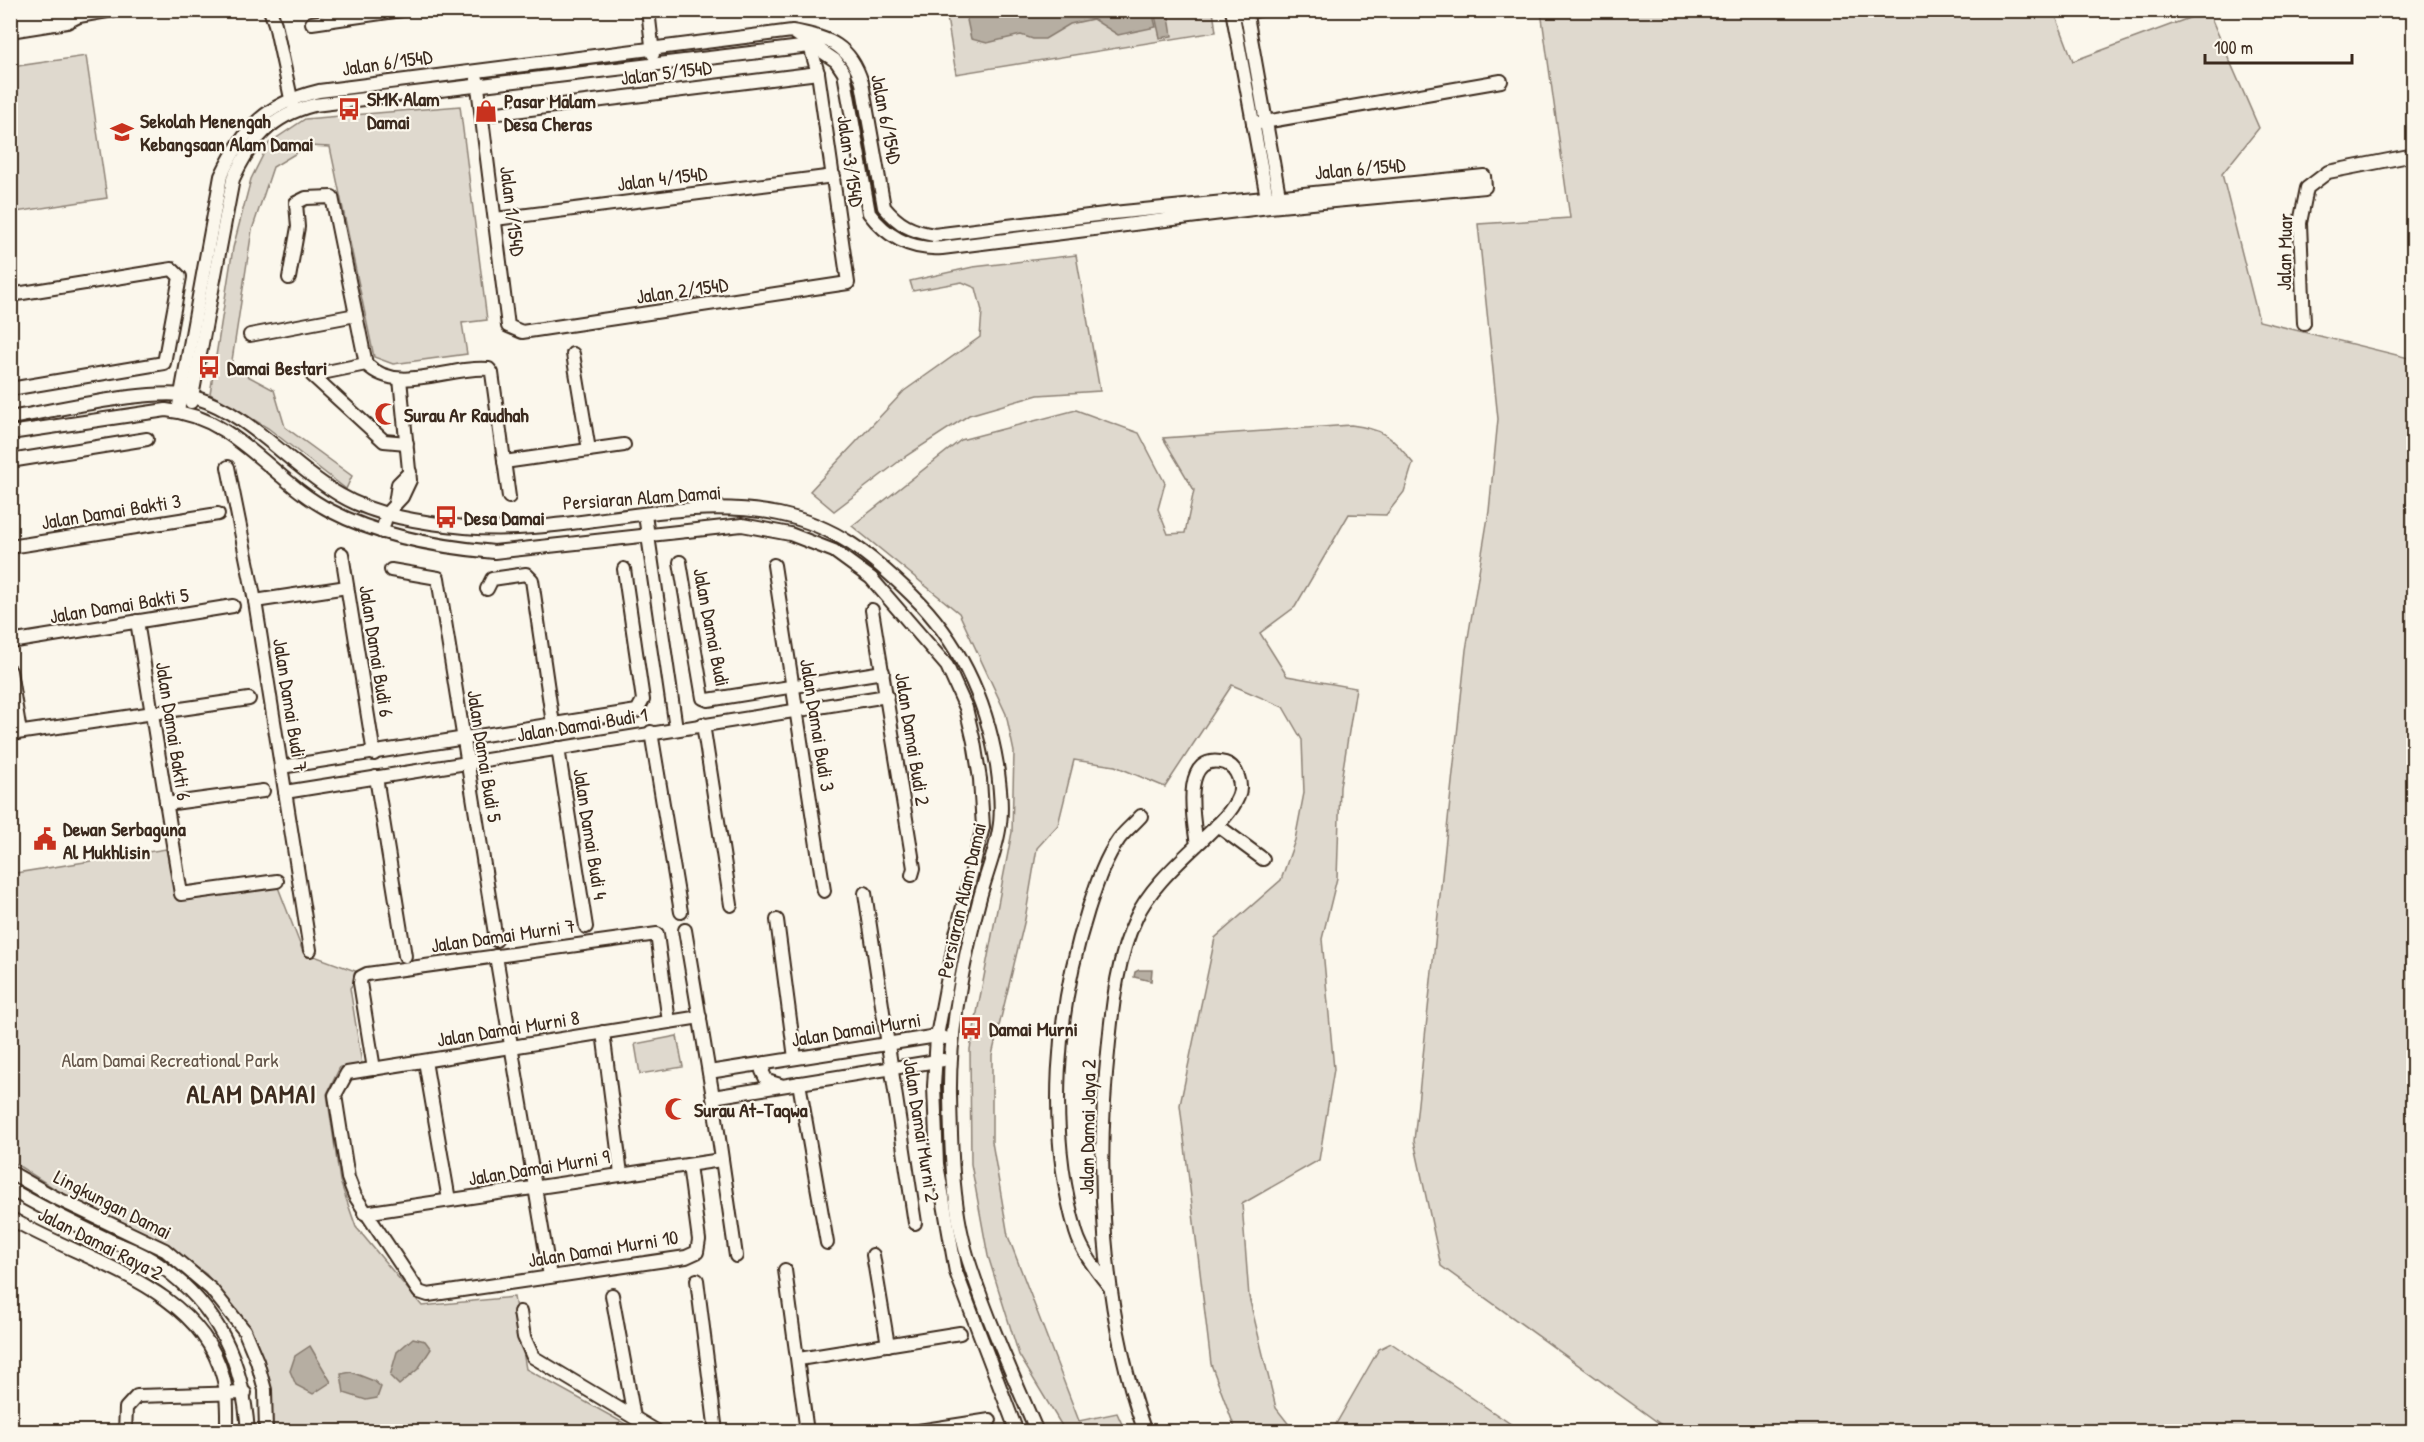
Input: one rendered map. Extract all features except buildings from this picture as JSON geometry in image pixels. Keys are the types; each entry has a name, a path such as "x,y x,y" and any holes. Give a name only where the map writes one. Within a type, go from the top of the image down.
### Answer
{"street":[{"path":"27,10 51,15"},
{"path":"14,23 67,22 79,16 113,10"},
{"path":"270,10 292,104"},
{"path":"312,23 352,14 402,10"},
{"path":"648,10 654,64"},
{"path":"1250,11 1266,122 1274,201 1253,124 1231,12 1250,11"},
{"path":"14,23 67,13 79,16"},
{"path":"792,32 810,45"},
{"name":"Jalan 6/154D","path":"186,393 233,179 244,155 260,134 292,104 319,91 792,32 815,35 832,42 856,64 862,83 884,207 896,222 913,232 934,235 1485,182"},
{"path":"651,33 665,46 678,45"},
{"path":"634,51 643,48 651,33"},
{"name":"Jalan 6/154D","path":"183,412 221,176 234,148 252,126 278,106 315,105 810,45 837,61 844,73 869,213 880,228 911,246 926,249 942,248 1274,201"},
{"name":"Jalan 3/154D","path":"810,45 818,73 848,283"},
{"name":"Jalan 1/154D","path":"477,70 508,326 522,332"},
{"name":"Jalan 5/154D","path":"482,115 818,73"},
{"path":"1253,124 1501,81"},
{"path":"288,83 302,90 319,91"},
{"path":"278,106 288,83"},
{"name":"Jalan Muar","path":"2304,322 2300,223 2307,188 2328,172 2414,155"},
{"name":"Jalan 4/154D","path":"495,219 834,176"},
{"path":"289,278 298,227 296,203 306,198 332,197 366,364 377,374 400,379 489,369 492,373 509,497"},
{"path":"10,295 172,269 177,271 180,277 164,363 10,389"},
{"name":"Jalan 2/154D","path":"522,332 848,283"},
{"path":"250,335 356,315"},
{"path":"573,354 589,450"},
{"path":"366,364 312,375 384,441 407,443"},
{"path":"382,532 391,508 406,488 410,472 400,379"},
{"path":"10,418 186,393"},
{"name":"Persiaran Alam Damai","path":"186,393 249,425 338,494 359,505 391,508 440,523 491,528 705,509 779,514 827,529 848,540 874,558 921,603 957,649 973,677 992,737 999,782 1000,825 978,902 951,1040 952,1163 969,1265 1037,1431"},
{"path":"10,433 134,414 183,412"},
{"name":"Persiaran Alam Damai","path":"183,412 233,435 330,511 382,532 464,549 494,552 742,525 790,534 834,551 871,578 947,666 966,708 974,742 980,779 983,827 956,934 937,1036 935,1060 937,1164 956,1272 1017,1431"},
{"path":"10,461 147,439"},
{"path":"504,462 624,445"},
{"name":"Jalan Damai Budi 7","path":"228,467 255,601 310,950"},
{"name":"Jalan Damai Bakti 3","path":"10,547 218,514"},
{"path":"645,515 646,536 676,728"},
{"path":"650,562 659,540 677,532"},
{"path":"614,539 636,545 650,562"},
{"name":"Jalan Damai Budi 6","path":"342,554 374,754"},
{"name":"Jalan Damai Budi","path":"680,562 703,698 708,700 883,672"},
{"name":"Jalan Damai Budi 3","path":"774,564 824,891"},
{"path":"281,767 637,711 643,700 624,569"},
{"name":"Jalan Damai Budi 5","path":"392,570 438,578 496,940"},
{"path":"487,590 492,579 526,574 532,580 553,724"},
{"path":"255,601 347,587"},
{"name":"Jalan Damai Bakti 5","path":"10,642 233,606"},
{"name":"Jalan Damai Budi 2","path":"872,610 914,868 912,875"},
{"name":"Jalan Damai Bakti 6","path":"137,621 181,894 277,881"},
{"path":"10,671 15,733 249,699"},
{"name":"Jalan Damai Budi 1","path":"285,792 887,696"},
{"path":"703,724 731,905"},
{"path":"651,732 681,912"},
{"path":"974,742 992,737"},
{"name":"Jalan Damai Budi 4","path":"558,748 586,927"},
{"name":"Jalan Damai Jaya 2","path":"1145,1431 1117,1339 1109,1286 1103,1159 1103,1092 1113,1000 1127,941 1137,915 1153,893 1217,825 1238,799 1241,788 1233,768 1225,763 1205,765 1197,773 1192,785 1197,845"},
{"path":"376,777 405,956"},
{"path":"166,804 263,790"},
{"path":"1109,1286 1090,1261 1076,1233 1060,1151 1059,1101 1063,1022 1075,951 1099,877 1119,840 1141,816"},
{"path":"1217,825 1263,859"},
{"name":"Jalan Damai Murni 2","path":"865,893 915,1224"},
{"path":"777,920 795,1058"},
{"path":"685,930 713,1097 720,1160 736,1256"},
{"name":"Jalan Damai Murni 7","path":"374,1069 361,977 367,974 657,934 669,1022"},
{"path":"496,956 550,1276"},
{"name":"Jalan Damai Murni 8","path":"364,1213 348,1178 334,1095 347,1073 700,1017"},
{"path":"603,1032 621,1174"},
{"name":"Jalan Damai Murni","path":"709,1072 937,1036 951,1040"},
{"path":"713,1097 935,1060 950,1060"},
{"path":"425,1061 449,1200"},
{"path":"766,1063 762,1071 767,1081 782,1086"},
{"path":"799,1083 827,1243"},
{"name":"Jalan Damai Murni 9","path":"364,1213 720,1160"},
{"name":"Jalan Damai Murni 10","path":"364,1213 419,1292 428,1294 686,1257 697,1252 699,1240 689,1165"},
{"name":"Lingkungan Damai","path":"10,1172 52,1197 165,1250 211,1289 244,1330 265,1390 266,1431"},
{"name":"Lingkungan Damai","path":"10,1189 45,1210 158,1263 199,1301 227,1340 245,1393 248,1431"},
{"name":"Jalan Damai Raya 2","path":"10,1218 130,1276 174,1304 197,1329 217,1360 226,1395 227,1431"},
{"path":"873,1255 888,1345"},
{"path":"785,1270 799,1359 807,1431"},
{"path":"697,1280 716,1431"},
{"path":"612,1295 634,1418"},
{"path":"520,1312 524,1337 533,1358 658,1431"},
{"path":"799,1359 960,1333"},
{"path":"125,1431 126,1408 136,1396 245,1393"},
{"path":"912,1431 990,1420"}],"green space":[{"path":"946,11 1213,11 1216,32 956,74"},
{"path":"1541,11 2054,11 2073,61 2208,11 2259,128 2222,174 2259,321 2413,359 2413,1431 1670,1431 1441,1266 1414,1141 1466,650 1489,511 1498,419 1478,224 1570,218"},
{"path":"86,56 107,198 16,212 10,176 11,67"},
{"path":"460,106 487,320 462,323 467,354 393,364 374,357 330,147 308,146 273,167 252,230 231,367 274,390 285,427 352,476 346,489 268,428 210,394 233,248 251,179 269,143 305,119"},
{"path":"1076,255 1100,391 1038,395 969,415 906,456 834,511 810,491 904,391 980,337 982,311 976,288 962,282 913,291 910,281 973,267"},
{"path":"1076,410 1139,433 1165,483 1158,509 1168,534 1185,533 1194,490 1163,438 1351,425 1373,429 1387,436 1413,463 1404,492 1386,515 1349,514 1295,607 1260,633 1287,676 1356,688 1340,787 1337,878 1322,939 1334,1069 1319,1160 1242,1204 1249,1297 1276,1408 1294,1431 1236,1431 1211,1364 1180,1105 1215,938 1281,880 1295,840 1304,793 1302,740 1283,707 1232,685 1165,787 1115,766 1074,760 1058,825 1037,848 1025,919 992,1055 992,1142 1008,1236 1079,1421 1117,1413 1125,1431 1065,1431 1019,1355 988,1256 971,1164 970,1049 1012,832 1014,752 1006,714 959,613 852,526 961,440"},
{"name":"Alam Damai Recreational Park","path":"166,849 176,897 278,887 303,952 361,973 350,988 362,1064 340,1067 327,1094 340,1181 356,1227 422,1306 514,1297 526,1369 638,1431 273,1431 272,1404 251,1330 206,1274 162,1243 55,1189 11,1161 10,874"},
{"path":"677,1036 683,1067 640,1074 635,1044"},
{"path":"1391,1343 1521,1431 1332,1431 1379,1349"}],"shaded area":[{"path":"973,10 1152,11 1156,27 1118,35 1093,19 1070,24 1045,39 1033,39 1021,35 987,43 971,39 966,15"},
{"path":"1154,11 1168,11 1172,36 1160,38"},
{"path":"1152,970 1151,981 1134,977 1135,972"},
{"path":"413,1338 425,1341 431,1349 418,1369 399,1385 390,1376 397,1352"},
{"path":"310,1346 331,1382 313,1394 296,1385 290,1371 295,1356"},
{"path":"351,1372 374,1381 381,1387 377,1398 366,1400 344,1393 341,1374"}],"place":[{"name":"SMK Alam Damai","path":"349,109"},
{"name":"Pasar Malam Desa Cheras","path":"486,111"},
{"name":"Sekolah Menengah Kebangsaan Alam Damai","path":"122,132"},
{"name":"Damai Bestari","path":"209,367"},
{"name":"Surau Ar Raudhah","path":"386,414"},
{"name":"Desa Damai","path":"446,517"},
{"name":"Dewan Serbaguna Al Mukhlisin","path":"45,839"},
{"name":"Damai Murni","path":"971,1028"},
{"name":"Surau At-Taqwa","path":"676,1109"}],"district":[{"name":"ALAM DAMAI","path":"252,1093"}]}
